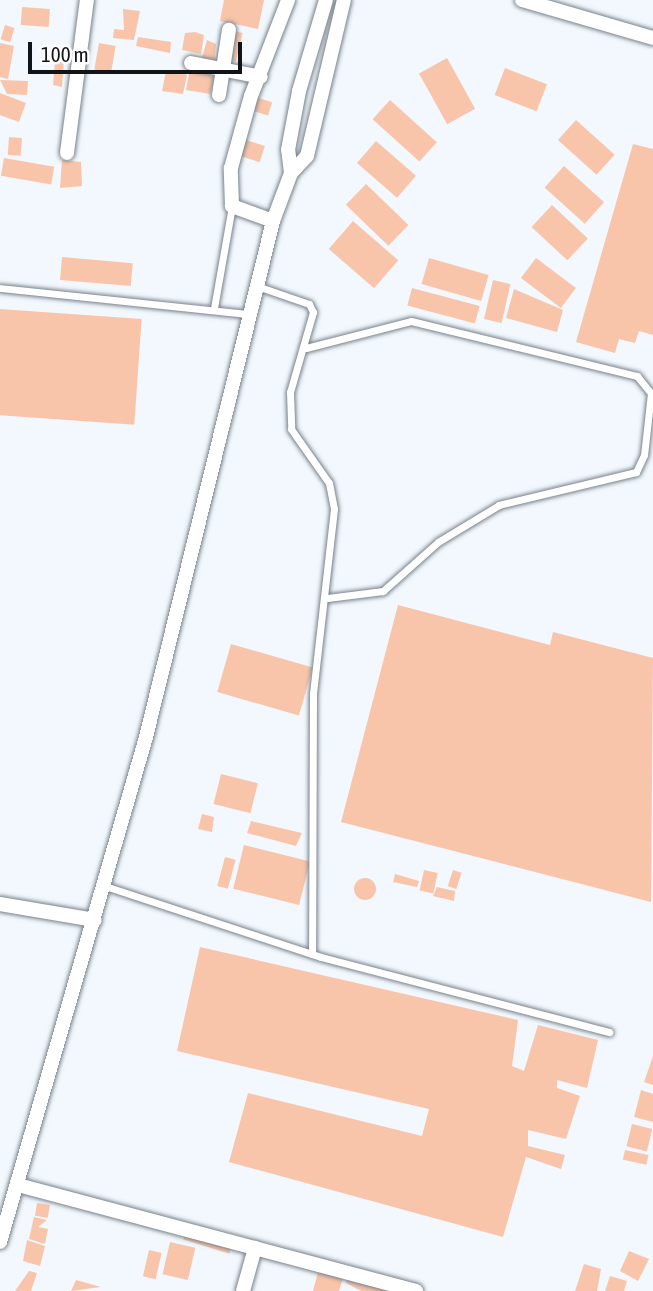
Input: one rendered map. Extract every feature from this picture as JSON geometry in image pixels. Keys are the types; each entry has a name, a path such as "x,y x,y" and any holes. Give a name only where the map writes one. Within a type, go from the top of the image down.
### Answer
{"street":[{"path":"67,153 87,0"},
{"path":"273,221 232,206 231,168 288,0"},
{"path":"0,1242 104,886 273,221 290,173 288,150 299,91 326,0"},
{"path":"290,173 307,156 344,0"},
{"path":"522,0 653,38"},
{"path":"219,95 220,69 229,30"},
{"path":"191,63 261,77"},
{"path":"0,904 95,920"},
{"path":"18,1185 416,1291"},
{"path":"243,1291 255,1248"}],"lane":[{"path":"214,308 232,206"},
{"path":"257,286 309,304 312,328 290,392 291,429 328,483 334,509 327,598 313,694 312,954"},
{"path":"0,288 214,308 249,314"},
{"path":"306,348 411,321 637,376 651,393 646,445 636,472 499,505 438,542 383,591 327,598"},
{"path":"104,886 312,954 609,1032"}],"building":[{"path":"224,0 264,0 258,29 220,21"},
{"path":"22,7 50,9 49,27 21,25"},
{"path":"123,9 140,11 134,40 113,38 114,29 124,30"},
{"path":"5,25 15,28 10,42 1,39"},
{"path":"230,30 243,33 236,61 223,58"},
{"path":"185,33 204,35 201,54 182,50"},
{"path":"138,37 171,42 170,53 136,46"},
{"path":"207,40 216,44 214,61 202,58"},
{"path":"0,43 14,46 8,79 0,77"},
{"path":"99,43 116,46 111,73 94,70"},
{"path":"64,58 62,87 53,85 55,61"},
{"path":"447,58 475,109 447,124 419,74"},
{"path":"505,68 547,84 537,111 495,95"},
{"path":"190,69 215,77 210,94 186,90"},
{"path":"176,70 187,75 183,94 162,91 166,71"},
{"path":"0,80 28,81 27,95 7,94"},
{"path":"0,93 26,103 19,122 0,115"},
{"path":"252,96 272,102 268,116 248,109"},
{"path":"390,100 437,142 419,161 373,119"},
{"path":"576,120 615,155 597,175 558,140"},
{"path":"9,137 22,138 21,156 8,155"},
{"path":"243,139 265,146 260,162 238,155"},
{"path":"376,141 416,176 397,198 357,163"},
{"path":"633,144 653,149 653,335 639,331 635,343 619,339 615,353 576,342"},
{"path":"4,158 54,167 51,185 1,176"},
{"path":"62,160 81,162 82,186 60,188"},
{"path":"564,166 604,202 585,224 545,188"},
{"path":"366,184 408,225 388,246 346,205"},
{"path":"552,205 588,238 567,260 532,227"},
{"path":"353,221 398,260 374,288 329,249"},
{"path":"62,257 133,263 131,286 60,280"},
{"path":"429,258 489,275 481,301 422,284"},
{"path":"536,258 576,288 561,308 521,278"},
{"path":"493,280 511,284 502,323 484,319"},
{"path":"412,288 480,306 475,324 407,305"},
{"path":"514,289 563,310 557,332 506,318"},
{"path":"0,309 142,319 134,425 0,415"},
{"path":"398,605 550,645 553,632 653,658 651,902 341,822"},
{"path":"231,644 313,667 299,715 217,692"},
{"path":"221,774 258,783 250,813 214,804"},
{"path":"202,814 214,817 212,832 198,829"},
{"path":"251,821 302,833 296,846 247,833"},
{"path":"244,845 310,861 299,905 233,889"},
{"path":"225,857 236,860 228,889 217,886"},
{"path":"424,870 438,873 433,893 420,891"},
{"path":"453,870 462,873 456,889 448,886"},
{"path":"395,874 419,881 417,887 393,882"},
{"path":"365,878 373,881 376,889 373,897 365,900 357,897 354,889 357,881"},
{"path":"437,887 455,891 454,901 433,896"},
{"path":"200,947 518,1020 512,1066 524,1071 538,1025 598,1040 587,1088 557,1080 557,1088 580,1096 566,1139 528,1130 528,1146 565,1155 561,1169 526,1157 503,1237 229,1162 248,1093 422,1136 429,1109 177,1051"},
{"path":"653,1056 653,1085 644,1082"},
{"path":"641,1090 653,1094 653,1122 634,1117"},
{"path":"632,1124 652,1129 647,1151 626,1146"},
{"path":"625,1150 648,1155 646,1165 623,1160"},
{"path":"37,1203 50,1205 48,1218 35,1216"},
{"path":"34,1217 47,1220 38,1227 48,1229 45,1244 29,1239"},
{"path":"186,1231 232,1245 229,1254 183,1240"},
{"path":"27,1240 45,1246 40,1266 23,1261"},
{"path":"170,1242 195,1248 188,1280 163,1274"},
{"path":"149,1250 162,1253 156,1279 143,1276"},
{"path":"629,1251 649,1259 638,1281 620,1271"},
{"path":"584,1264 601,1269 597,1291 575,1291"},
{"path":"29,1271 37,1273 31,1291 15,1291"},
{"path":"318,1272 343,1278 339,1291 313,1291"},
{"path":"348,1275 396,1291 361,1291 346,1283"},
{"path":"610,1276 627,1281 624,1291 605,1291"},
{"path":"76,1280 101,1287 71,1291"}]}
